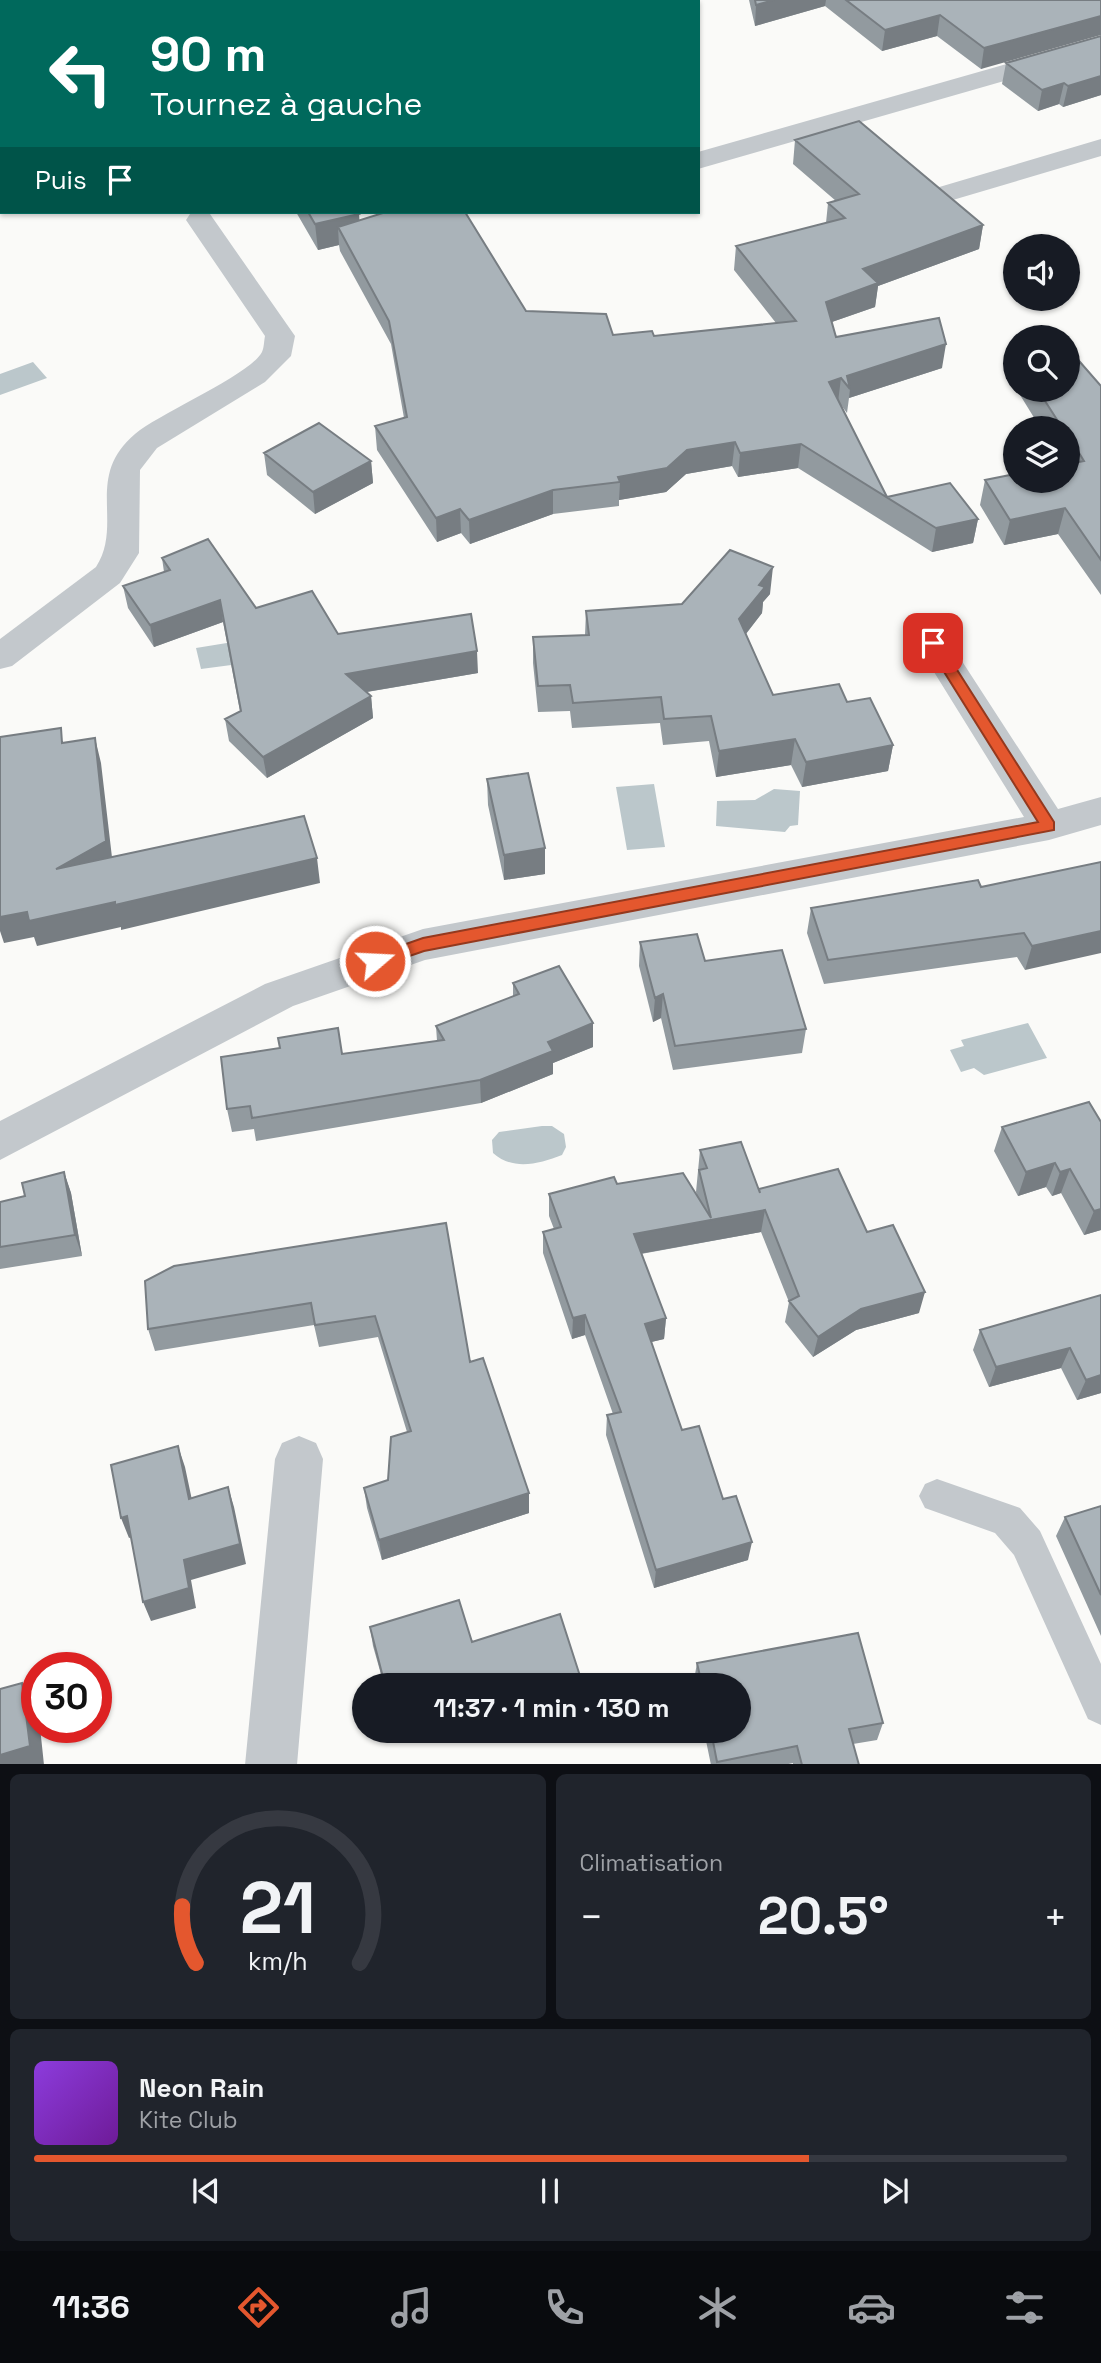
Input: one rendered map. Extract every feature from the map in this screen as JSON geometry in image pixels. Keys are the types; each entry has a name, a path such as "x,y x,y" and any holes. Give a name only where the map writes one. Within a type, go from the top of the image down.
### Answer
{"street":[{"path":"700,160 1101,45"},
{"path":"946,194 1101,147"},
{"path":"0,656 108,575 122,553 124,469 146,441 254,375 276,356 280,336 200,220"},
{"path":"933,643 1049,826"},
{"path":"0,1142 279,995 423,945 1049,826 1101,811"},
{"path":"271,1764 299,1459"}],"lane":[{"path":"937,1496 1007,1520 1027,1542 1101,1706"}],"shaded area":[{"path":"33,362 47,378 0,395 0,374"},
{"path":"257,638 261,661 201,669 196,648"},
{"path":"654,784 665,847 627,850 616,787"},
{"path":"774,789 800,791 798,825 790,826 785,832 716,826 717,801 755,800"},
{"path":"1028,1023 1047,1058 984,1075 974,1068 961,1072 950,1050 964,1046 961,1040"},
{"path":"552,1126 564,1134 566,1147 562,1155 535,1163 518,1164 501,1159 493,1153 492,1140 499,1132"}],"building":[{"path":"755,0 774,0 756,5"},
{"path":"846,0 1101,0 1101,16 984,48 940,15 885,30"},
{"path":"1101,36 1101,76 1068,86 1064,83 1042,90 1006,63"},
{"path":"859,121 983,225 863,269 878,283 826,302 836,337 939,318 946,344 847,376 850,389 841,378 829,382 887,497 950,483 978,519 936,528 801,444 740,453 735,442 687,450 667,468 618,477 620,482 553,490 469,520 460,509 436,518 375,426 407,417 389,321 338,227 380,214 466,214 526,311 606,314 613,335 652,331 654,336 796,321 736,246 845,218 828,203 859,194 795,140"},
{"path":"309,214 359,214 315,224"},
{"path":"1080,362 1101,386 1101,560 1065,508 1010,520 985,480 1003,476 1003,493 1080,493 1080,462 1084,461 1080,454 1080,416 1055,416 1046,402 1080,402"},
{"path":"319,423 371,461 313,492 264,453"},
{"path":"208,539 256,608 312,591 338,634 471,614 477,651 346,674 371,696 263,757 225,719 241,711 220,600 150,625 123,586 170,570 162,558"},
{"path":"730,550 773,567 759,585 765,587 739,619 773,695 839,684 847,702 870,698 893,745 806,762 795,739 719,751 711,716 664,719 661,697 573,703 570,685 538,686 533,637 589,635 586,611 682,604"},
{"path":"61,728 62,743 95,738 106,841 56,869 304,816 317,858 115,905 115,902 29,921 27,912 0,917 0,737"},
{"path":"528,773 545,848 504,855 487,779"},
{"path":"1101,862 1101,931 1032,946 1024,933 828,960 811,908 978,880 981,887"},
{"path":"697,934 705,961 782,950 806,1029 675,1046 663,994 655,998 640,942"},
{"path":"559,966 593,1023 548,1042 553,1051 480,1080 252,1118 250,1106 227,1109 221,1057 280,1048 278,1038 338,1028 342,1054 444,1040 436,1026 519,994 513,983"},
{"path":"1089,1102 1101,1122 1101,1209 1094,1211 1070,1169 1060,1172 1055,1163 1026,1172 1002,1127"},
{"path":"741,1142 760,1193 759,1189 838,1169 867,1232 893,1225 925,1292 861,1309 818,1337 789,1301 799,1296 765,1210 634,1234 666,1318 645,1324 682,1430 699,1426 723,1499 736,1496 752,1542 656,1570 607,1415 621,1412 585,1315 573,1318 543,1232 561,1227 549,1194 614,1177 617,1184 683,1173 711,1218 699,1170 707,1168 700,1150"},
{"path":"64,1172 75,1235 0,1247 0,1202 25,1196 22,1183"},
{"path":"446,1223 470,1362 483,1358 529,1493 379,1540 364,1488 388,1480 391,1437 411,1431 375,1316 315,1325 311,1303 148,1329 145,1281 174,1266"},
{"path":"1101,1295 1101,1375 1086,1380 1070,1348 996,1367 980,1330"},
{"path":"178,1446 189,1499 228,1487 240,1544 184,1560 189,1588 143,1602 127,1516 121,1518 111,1465"},
{"path":"1101,1506 1101,1595 1065,1517"},
{"path":"459,1600 472,1642 560,1614 579,1673 382,1673 370,1627"},
{"path":"858,1633 883,1723 849,1729 859,1764 802,1764 797,1746 717,1762 713,1743 751,1743 751,1673 699,1673 697,1663"},
{"path":"21,1683 21,1743 30,1743 30,1746 0,1755 0,1689"}],"route":[{"path":"375,961 423,945 1049,826 933,643"}]}
